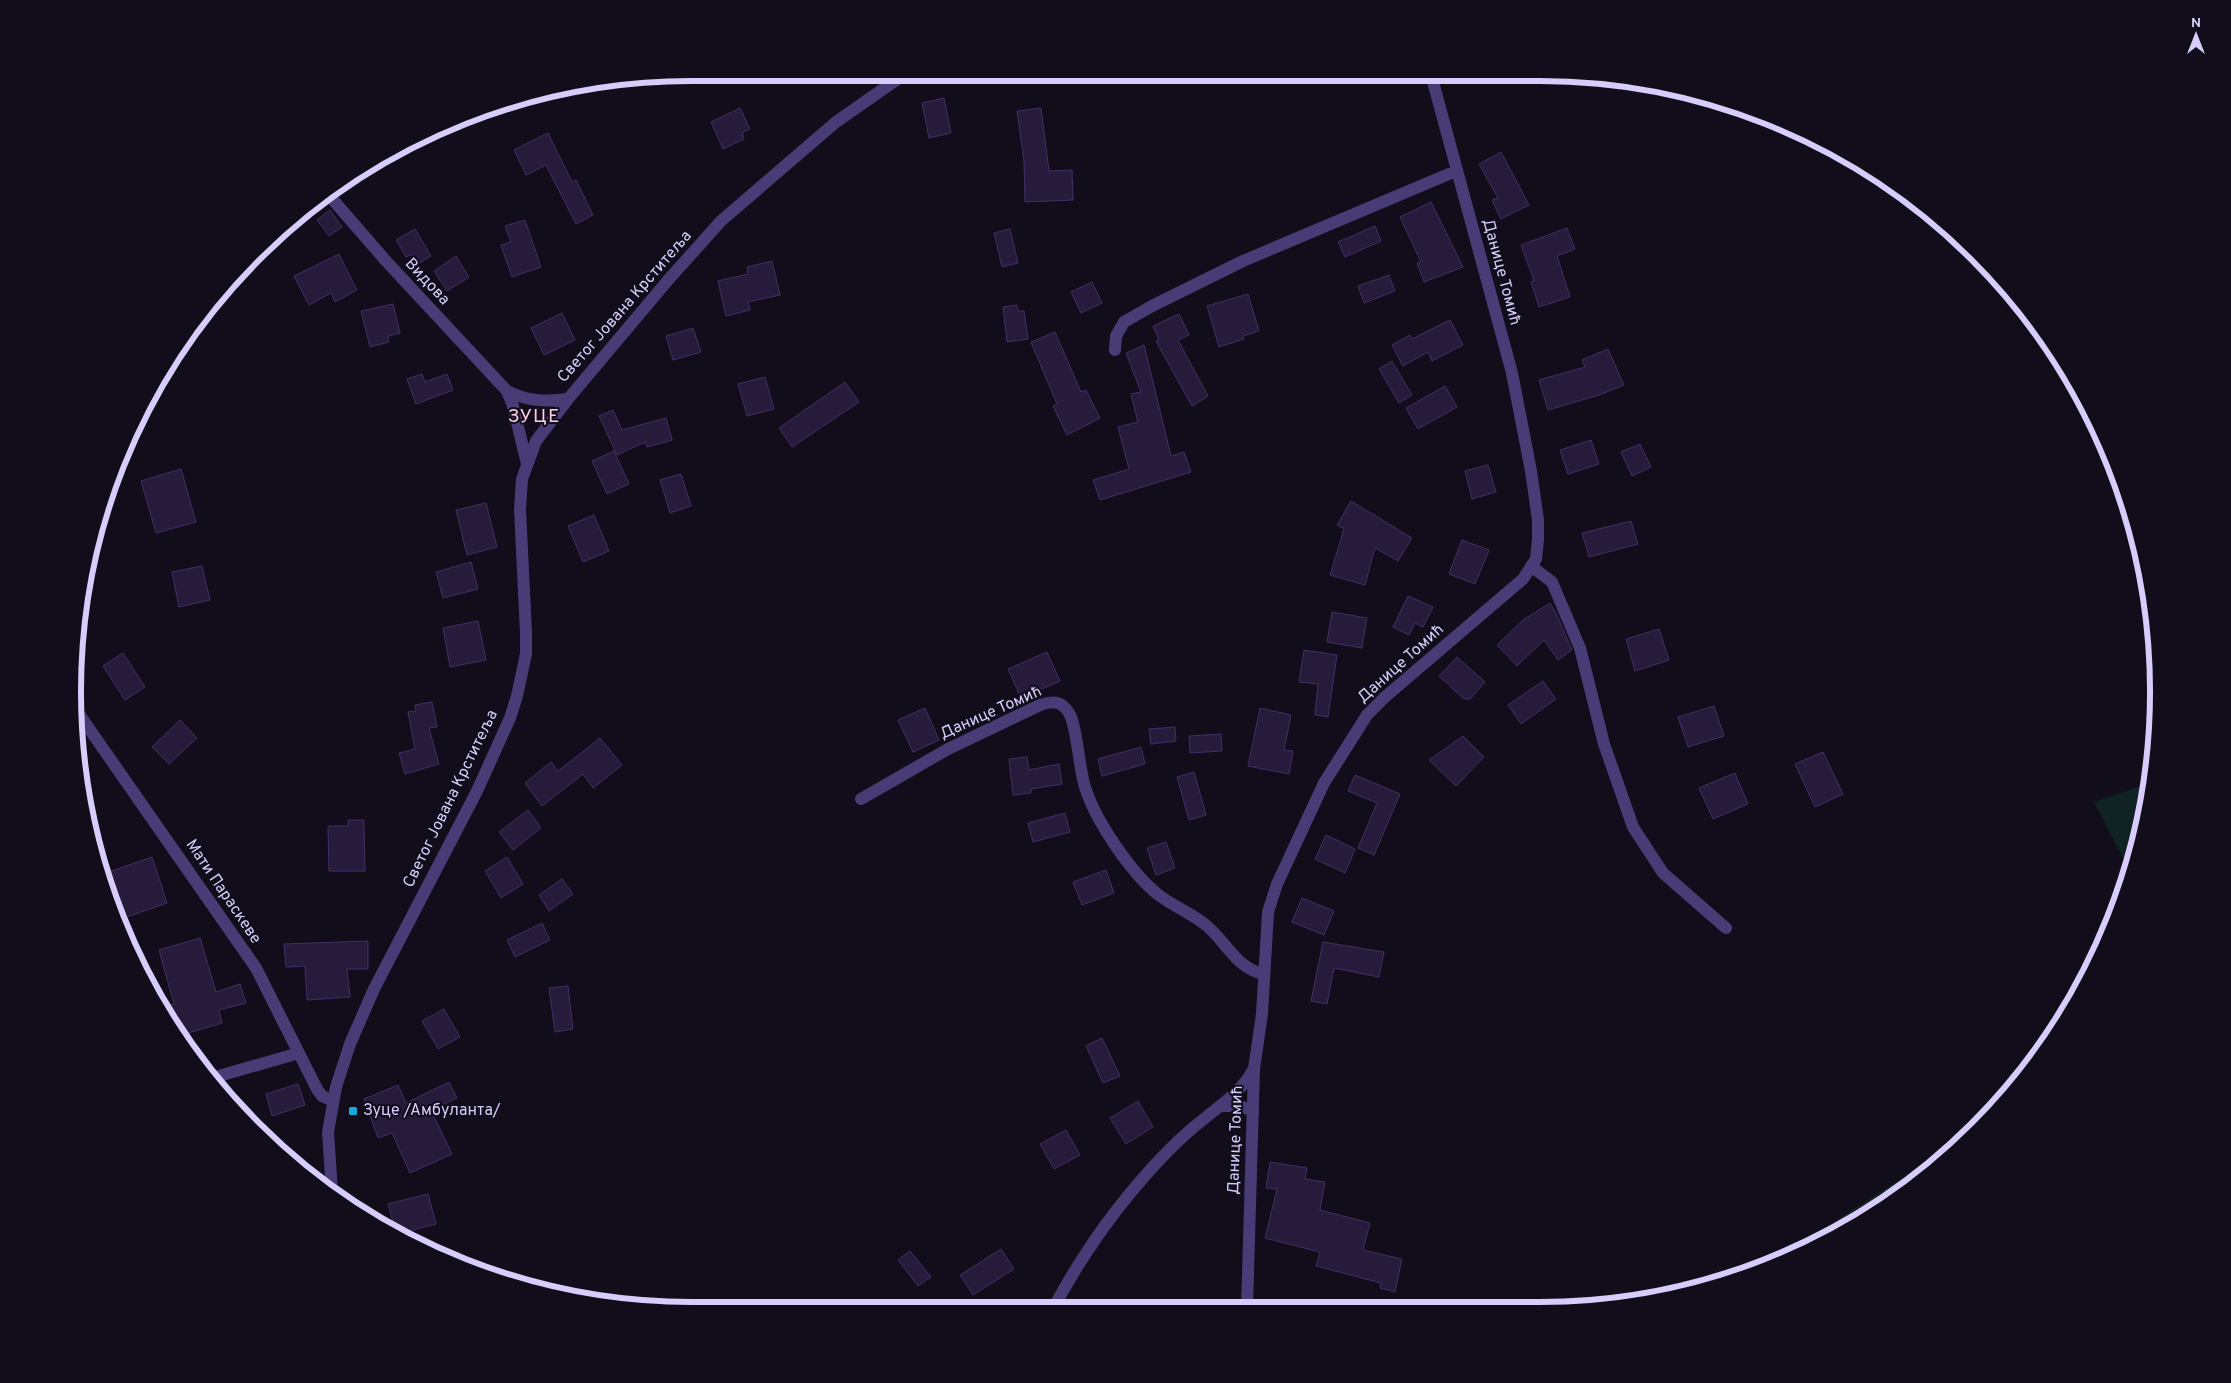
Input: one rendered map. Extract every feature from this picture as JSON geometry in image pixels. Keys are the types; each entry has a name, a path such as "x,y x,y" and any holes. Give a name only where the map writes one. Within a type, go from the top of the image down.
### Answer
{"street":[{"name":"Светог Јована Крститеља","path":"331,1184 328,1132 342,1065 363,1012 477,791 510,718 517,696 526,654 520,508 522,479 536,441 568,399 669,279 722,222 822,134 866,99 894,81"},
{"name":"Данице Томић","path":"1247,1302 1254,1069 1262,1020 1267,917 1277,884 1313,806 1367,715 1385,697 1523,579 1536,559 1538,520 1531,471 1512,373 1433,81"},
{"path":"1115,350 1116,336 1124,322 1152,306 1243,261 1456,171"},
{"name":"Видова","path":"332,199 386,261 507,391 513,406 527,464"},
{"name":"Видова","path":"507,391 531,400 546,402 568,399"},
{"path":"1531,566 1552,582 1577,639 1590,682 1604,744 1633,827 1663,873 1726,928"},
{"name":"Данице Томић","path":"862,799 948,749 1040,705 1051,701 1061,703 1070,714 1085,788 1094,813 1109,836 1143,880 1157,894 1176,908 1200,919 1225,943 1244,966 1253,972 1264,974"},
{"name":"Мати Параскеве","path":"82,719 256,968 317,1089 322,1096 333,1101"},
{"path":"218,1076 300,1054"},
{"path":"1057,1302 1070,1278 1117,1210 1167,1152 1188,1132 1243,1087 1254,1069"},
{"path":"1221,1106 1240,1106 1253,1111"}],"shaded area":[{"path":"2143,785 2125,862 2094,802"},
{"path":"1932,1158 1879,1199 1845,1220 1804,1241"}],"building":[{"path":"944,98 951,133 929,138 922,103"},
{"path":"740,108 750,129 742,133 744,139 723,149 711,122"},
{"path":"1041,108 1049,171 1072,170 1073,200 1025,202 1024,161 1017,111"},
{"path":"548,133 572,182 576,180 593,215 576,224 546,165 526,175 514,150"},
{"path":"1501,152 1529,205 1501,219 1492,200 1498,198 1479,164"},
{"path":"1431,202 1463,267 1424,282 1417,263 1421,262 1400,217"},
{"path":"330,210 342,227 329,236 317,220"},
{"path":"525,220 541,267 512,277 501,245 511,242 505,226"},
{"path":"1375,226 1381,241 1345,257 1338,242"},
{"path":"1567,228 1575,249 1557,256 1570,297 1539,307 1531,282 1534,281 1521,245"},
{"path":"415,229 431,256 418,264 412,254 406,257 396,240"},
{"path":"1010,229 1018,263 1002,267 994,233"},
{"path":"339,254 357,290 335,302 331,293 309,305 294,276"},
{"path":"456,256 469,277 447,291 434,271"},
{"path":"772,261 780,295 748,302 750,310 726,316 718,281 748,274 747,267"},
{"path":"1389,275 1395,291 1364,303 1358,286"},
{"path":"1092,282 1102,303 1081,313 1071,292"},
{"path":"1248,294 1259,331 1243,336 1244,339 1219,347 1207,306"},
{"path":"393,304 400,333 388,336 389,342 370,347 361,311"},
{"path":"1017,305 1018,311 1024,311 1028,339 1007,342 1003,307"},
{"path":"562,313 575,340 544,355 531,328"},
{"path":"1179,314 1189,335 1178,340 1208,396 1192,406 1156,341 1159,340 1153,326"},
{"path":"1450,320 1463,345 1432,361 1428,352 1403,366 1392,345 1410,335 1412,339"},
{"path":"693,328 701,352 673,360 666,336"},
{"path":"1055,332 1081,392 1086,390 1100,418 1067,435 1053,406 1057,404 1031,342"},
{"path":"1144,345 1171,456 1184,452 1191,472 1100,500 1093,480 1129,469 1118,427 1138,422 1131,394 1141,392 1126,353"},
{"path":"1608,349 1624,385 1599,395 1548,410 1539,380 1585,367 1582,360"},
{"path":"1392,361 1412,395 1399,403 1379,369"},
{"path":"422,374 425,382 447,374 453,390 416,404 407,379"},
{"path":"765,377 774,409 747,416 738,384"},
{"path":"845,382 859,402 792,447 779,428"},
{"path":"1445,386 1457,407 1418,429 1406,408"},
{"path":"613,410 622,430 666,418 672,440 647,447 645,442 617,455 599,416"},
{"path":"1591,440 1599,464 1568,474 1560,450"},
{"path":"1640,444 1651,467 1632,476 1621,452"},
{"path":"614,451 629,484 607,494 592,461"},
{"path":"1488,465 1496,492 1472,499 1465,471"},
{"path":"181,469 196,522 156,533 141,481"},
{"path":"681,474 691,506 670,513 660,480"},
{"path":"1351,501 1412,538 1398,561 1375,548 1365,585 1330,575 1344,529 1337,525"},
{"path":"486,503 497,547 467,555 456,510"},
{"path":"594,515 609,551 583,562 568,526"},
{"path":"1631,521 1638,544 1589,557 1582,533"},
{"path":"1462,540 1489,550 1475,584 1449,574"},
{"path":"471,562 478,589 443,598 436,572"},
{"path":"202,566 210,600 179,607 172,572"},
{"path":"1408,596 1433,607 1423,627 1415,623 1409,635 1393,627"},
{"path":"1550,603 1572,650 1558,660 1544,640 1517,666 1497,645 1523,620"},
{"path":"1332,612 1367,618 1362,648 1327,642"},
{"path":"478,621 486,660 450,667 443,628"},
{"path":"1659,629 1669,660 1635,671 1626,639"},
{"path":"1304,650 1337,655 1328,717 1315,715 1318,684 1299,682"},
{"path":"1047,652 1060,681 1021,698 1008,669"},
{"path":"123,653 145,687 125,700 103,666"},
{"path":"1457,657 1485,682 1470,699 1464,699 1439,676"},
{"path":"1543,681 1556,699 1521,724 1508,705"},
{"path":"432,702 437,727 429,728 439,764 405,774 399,753 415,749 408,712 416,711 415,705"},
{"path":"1714,706 1724,736 1688,747 1678,717"},
{"path":"925,708 939,740 913,752 898,720"},
{"path":"1260,708 1291,715 1284,750 1293,751 1289,774 1248,766"},
{"path":"180,720 197,738 169,764 152,747"},
{"path":"1175,727 1176,741 1151,744 1149,729"},
{"path":"1221,734 1222,751 1190,753 1189,736"},
{"path":"1463,736 1484,757 1456,786 1429,760"},
{"path":"600,738 622,765 593,788 583,774 542,806 525,783 551,762 558,771"},
{"path":"1141,747 1145,764 1102,776 1098,759"},
{"path":"1823,752 1843,794 1815,807 1795,764"},
{"path":"1027,757 1029,770 1059,764 1062,784 1031,789 1031,793 1013,795 1009,759"},
{"path":"1194,772 1206,815 1189,820 1177,777"},
{"path":"1735,773 1748,804 1713,819 1699,788"},
{"path":"1355,775 1400,794 1374,855 1358,848 1377,803 1348,791"},
{"path":"528,810 541,828 513,850 499,832"},
{"path":"1065,813 1070,832 1033,842 1028,823"},
{"path":"348,820 364,820 365,871 329,871 328,826 348,826"},
{"path":"1326,835 1355,849 1345,873 1315,859"},
{"path":"1166,842 1175,868 1156,875 1147,848"},
{"path":"152,857 167,903 125,918 109,872"},
{"path":"507,857 523,884 501,898 485,871"},
{"path":"1106,870 1114,893 1082,905 1073,882"},
{"path":"562,879 573,894 549,911 539,895"},
{"path":"1302,898 1334,911 1324,935 1292,922"},
{"path":"542,923 550,940 515,957 507,940"},
{"path":"200,938 216,992 240,984 246,1003 219,1010 222,1023 186,1034 168,1006 174,1004 159,950"},
{"path":"368,941 368,969 347,969 350,997 307,1000 305,966 286,967 284,944"},
{"path":"1323,942 1384,952 1379,977 1334,968 1327,1004 1311,1001"},
{"path":"568,986 573,1029 555,1032 549,988"},
{"path":"444,1009 460,1037 438,1049 422,1021"},
{"path":"1102,1038 1120,1076 1103,1083 1086,1046"},
{"path":"449,1082 457,1098 431,1110 452,1154 410,1173 392,1133 378,1138 364,1099 398,1085 406,1103"},
{"path":"298,1084 305,1105 272,1116 266,1094"},
{"path":"1138,1101 1153,1127 1126,1144 1110,1118"},
{"path":"1066,1130 1080,1155 1054,1169 1040,1144"},
{"path":"1270,1162 1307,1168 1305,1179 1325,1182 1320,1210 1370,1223 1363,1250 1402,1259 1395,1292 1380,1288 1381,1283 1316,1266 1320,1252 1265,1238 1277,1189 1266,1188"},
{"path":"428,1194 436,1224 407,1231 394,1224 388,1204"},
{"path":"1001,1249 1014,1269 973,1295 960,1275"},
{"path":"910,1251 931,1277 918,1286 898,1260"}],"place":[{"name":"Зуце /Амбуланта/","path":"353,1111"}],"district":[{"name":"ЗУЦЕ","path":"534,417"}]}
